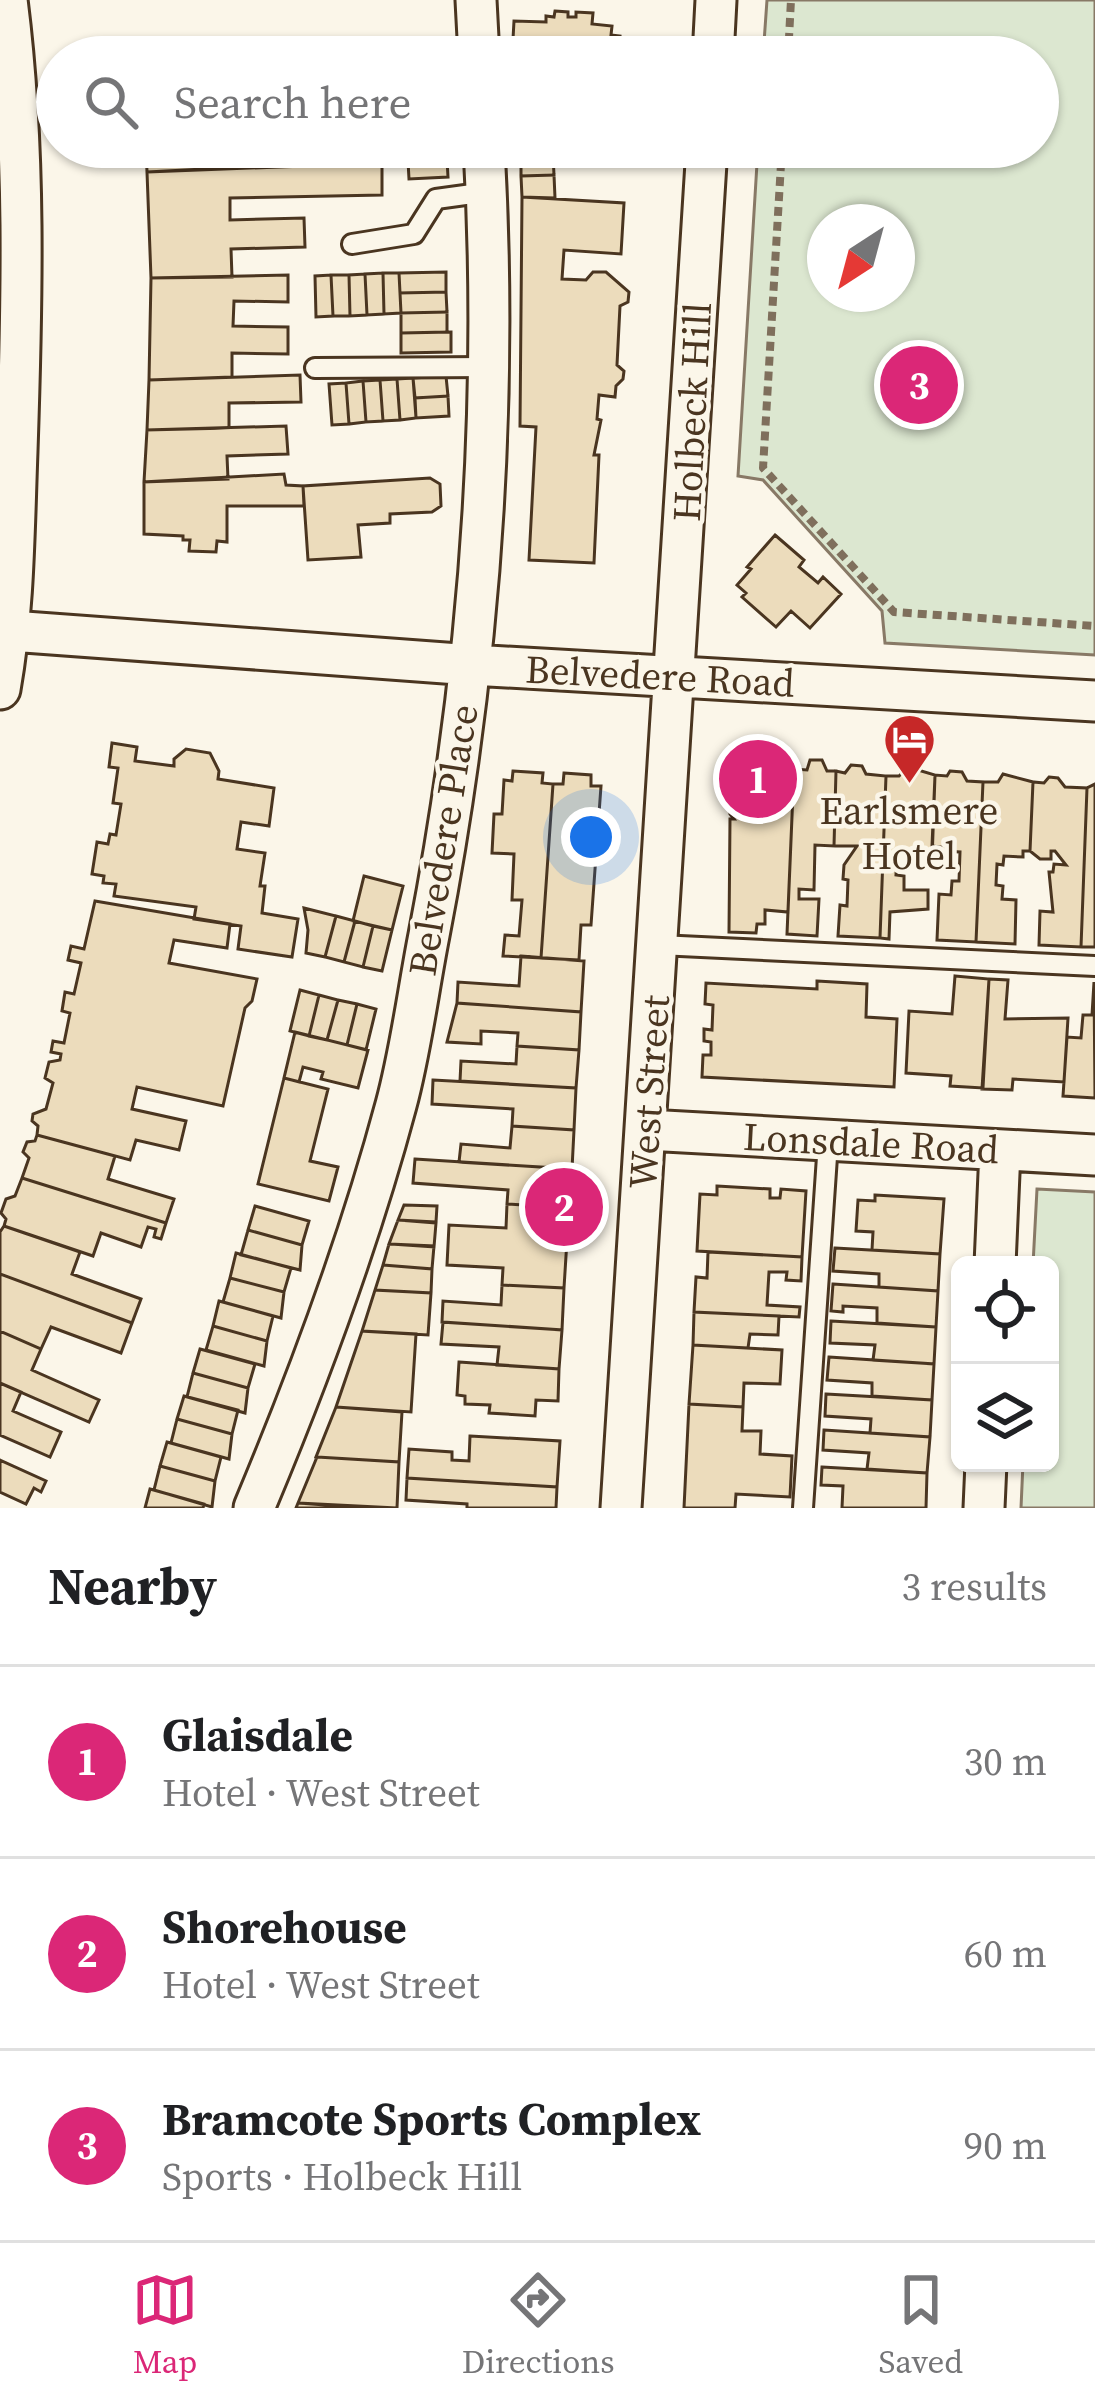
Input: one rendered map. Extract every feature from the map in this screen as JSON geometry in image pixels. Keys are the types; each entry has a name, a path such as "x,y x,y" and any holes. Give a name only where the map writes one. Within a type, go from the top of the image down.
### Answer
{"street":[{"path":"0,689 10,631 21,351 15,65 7,0"},
{"path":"476,0 478,36"},
{"path":"714,36 716,0"},
{"name":"Belvedere Place","path":"254,1508 338,1294 397,1102 441,874 472,665 490,367 485,168"},
{"name":"Holbeck Hill","path":"677,676 706,168"},
{"name":"Belvedere Road","path":"10,631 472,665 1095,701"},
{"name":"West Street","path":"621,1508 677,676"},
{"name":"Lonsdale Road","path":"647,1130 1095,1155"},
{"path":"995,1256 1000,1150"},
{"path":"983,1508 985,1472"}],"lane":[{"path":"352,244 405,238 414,234 436,199 487,192"},
{"path":"315,368 490,367"},
{"path":"659,945 1095,966"},
{"path":"803,1508 828,1142"}],"path":[{"path":"789,36 791,0"},
{"path":"781,168 764,468 893,612 1095,626"}],"green space":[{"path":"767,0 1095,0 1095,655 885,643 882,611 763,480 738,476 757,168 1059,168 1059,36 764,36"},
{"path":"1037,1189 1095,1192 1095,1508 1021,1508 1023,1472 1059,1472 1059,1256 1033,1256"}],"building":[{"path":"555,11 568,12 568,17 576,17 576,12 593,13 592,24 612,26 611,35 620,36 513,36 514,21 546,22 546,16 554,17"},
{"path":"147,168 222,168 147,172"},
{"path":"382,168 382,195 230,198 230,220 304,218 305,247 231,249 232,277 151,278 147,172"},
{"path":"408,168 448,168 448,177 409,179"},
{"path":"521,168 554,168 554,175 521,176"},
{"path":"554,175 555,198 522,197 521,176"},
{"path":"522,197 624,203 621,254 564,250 562,279 586,280 593,272 606,272 629,292 628,302 620,306 617,365 624,371 623,379 615,397 599,395 594,563 529,560 536,427 520,426"},
{"path":"446,272 446,292 400,293 399,273"},
{"path":"383,273 399,273 401,313 384,314"},
{"path":"383,273 384,314 367,315 365,274"},
{"path":"365,274 367,315 350,316 349,275"},
{"path":"288,275 288,302 234,301 233,326 288,327 288,354 232,353 232,377 149,380 151,278"},
{"path":"331,275 349,275 350,316 333,316"},
{"path":"331,275 333,316 316,317 315,276"},
{"path":"446,292 447,312 401,313 400,293"},
{"path":"447,312 447,332 401,333 401,313"},
{"path":"451,332 451,352 401,353 401,333"},
{"path":"300,375 301,402 229,403 229,428 147,430 149,380"},
{"path":"446,376 448,396 415,398 413,378"},
{"path":"413,378 416,418 400,420 397,379"},
{"path":"397,379 400,420 383,421 380,380"},
{"path":"380,380 383,421 366,422 363,381"},
{"path":"363,381 366,422 349,424 346,383"},
{"path":"346,383 349,424 332,425 329,384"},
{"path":"448,396 449,416 416,418 415,398"},
{"path":"286,426 288,454 227,456 228,479 144,482 147,430"},
{"path":"284,474 286,485 303,486 304,506 227,506 227,542 217,541 216,552 189,551 190,540 183,536 144,534 144,482"},
{"path":"430,478 440,484 441,506 432,512 390,514 390,523 358,525 361,557 308,560 303,486"},
{"path":"775,535 804,560 799,567 818,583 823,577 841,594 810,628 791,611 776,627 742,597 746,593 737,585"},
{"path":"112,743 137,747 135,761 174,766 174,759 186,749 210,753 218,779 274,788 269,826 241,822 237,849 265,853 262,913 298,919 292,957 238,949 241,926 194,919 196,907 114,896 116,884 103,883 104,876 92,874 97,842 108,844 110,834 116,835 121,804 113,803 118,768 109,767"},
{"path":"749,755 762,756 767,768 794,769 788,912 765,910 765,924 757,924 756,933 729,932 732,788 740,789 740,766"},
{"path":"810,760 822,760 827,771 836,771 834,846 815,845 814,890 799,889 799,899 819,899 817,936 787,934 794,769 807,770"},
{"path":"851,765 862,766 866,774 886,776 880,938 838,936 840,905 847,906 844,865 857,846 834,846 836,771 845,773"},
{"path":"908,767 935,775 932,861 920,860 920,853 897,852 896,875 904,876 904,890 928,890 928,909 890,912 889,939 880,938 886,776 899,776"},
{"path":"513,771 543,773 542,783 553,784 541,958 503,956 505,935 519,936 522,900 512,900 514,854 492,853 494,814 502,814 504,780 512,781"},
{"path":"950,771 962,772 967,781 983,782 976,942 937,940 939,894 951,895 952,881 959,881 960,852 932,846 935,775 947,776"},
{"path":"564,773 591,775 591,786 601,786 591,925 581,925 579,960 541,958 553,784 563,784"},
{"path":"1003,774 1033,782 1030,851 1023,851 1023,857 1004,856 1003,865 997,864 996,885 1003,886 1002,899 1016,900 1015,944 976,942 983,782 998,782"},
{"path":"1049,777 1058,778 1065,787 1087,788 1081,947 1039,945 1040,911 1053,912 1049,872 1054,864 1066,865 1055,851 1051,859 1040,859 1030,851 1033,782 1044,783"},
{"path":"1095,784 1095,947 1081,947 1087,788"},
{"path":"364,876 403,886 392,930 353,921"},
{"path":"95,901 230,924 227,948 174,940 169,963 257,979 252,1001 245,1008 223,1106 137,1087 132,1109 186,1121 179,1150 136,1140 130,1160 37,1135 38,1126 32,1121 33,1114 46,1109 53,1083 45,1078 49,1062 60,1060 61,1054 51,1052 53,1041 64,1043 70,1013 62,1011 65,992 74,994 81,963 68,960 71,946 84,949"},
{"path":"304,908 336,916 325,957 306,953"},
{"path":"336,916 355,921 344,962 325,957"},
{"path":"355,921 373,926 363,967 344,962"},
{"path":"373,926 392,930 382,971 363,967"},
{"path":"521,956 584,961 581,1012 457,1003 458,982 519,986"},
{"path":"955,976 989,979 983,1088 950,1086 951,1076 906,1073 909,1011 952,1014"},
{"path":"989,979 1008,980 1005,1019 1068,1018 1064,1082 1013,1079 1012,1090 982,1089"},
{"path":"817,981 867,984 866,1017 897,1019 894,1087 702,1077 703,1055 711,1055 711,1042 704,1041 704,1029 712,1030 713,1005 705,1004 706,983 817,989"},
{"path":"1094,982 1095,1098 1063,1096 1067,1037 1081,1038 1083,1015 1092,1015"},
{"path":"300,990 319,995 309,1036 290,1031"},
{"path":"319,995 338,1000 327,1040 309,1036"},
{"path":"338,1000 357,1004 347,1045 327,1040"},
{"path":"457,1003 581,1012 579,1050 517,1046 518,1033 481,1031 481,1044 447,1042"},
{"path":"357,1004 376,1009 366,1050 347,1045"},
{"path":"295,1032 368,1050 358,1088 321,1079 323,1072 303,1067 299,1082 284,1078"},
{"path":"517,1046 579,1050 576,1088 460,1081 461,1061 516,1064"},
{"path":"284,1078 328,1089 310,1161 338,1167 329,1201 258,1184"},
{"path":"433,1080 576,1088 574,1130 512,1126 513,1109 432,1104"},
{"path":"512,1126 574,1130 572,1169 459,1162 461,1144 510,1148"},
{"path":"37,1135 115,1156 108,1179 174,1199 166,1223 22,1178 29,1158 23,1152"},
{"path":"415,1159 572,1169 569,1208 507,1204 508,1190 413,1183"},
{"path":"22,1178 166,1223 161,1239 154,1237 156,1229 148,1227 141,1247 101,1233 93,1256 4,1226 1,1213 6,1199 15,1196"},
{"path":"717,1186 770,1189 770,1198 780,1198 781,1189 806,1191 802,1257 697,1251 700,1194 717,1195"},
{"path":"875,1195 944,1199 940,1254 872,1250 873,1232 856,1231 858,1200 875,1201"},
{"path":"507,1204 569,1208 564,1288 502,1285 503,1268 447,1265 449,1225 506,1228"},
{"path":"404,1205 437,1206 436,1222 398,1220"},
{"path":"255,1206 309,1221 302,1245 248,1230"},
{"path":"398,1220 436,1223 434,1247 389,1244"},
{"path":"4,1226 80,1252 72,1274 141,1299 132,1323 0,1274"},
{"path":"248,1230 302,1245 300,1270 241,1255"},
{"path":"389,1244 434,1246 432,1269 383,1265"},
{"path":"835,1248 940,1254 938,1291 879,1287 879,1274 833,1271"},
{"path":"708,1252 802,1257 801,1281 786,1280 787,1272 769,1272 767,1305 800,1307 799,1317 694,1312 696,1277 707,1278"},
{"path":"236,1253 291,1268 284,1292 230,1278"},
{"path":"383,1265 432,1269 431,1293 375,1290"},
{"path":"0,1274 132,1323 121,1353 51,1327 41,1349 0,1331"},
{"path":"230,1278 284,1292 281,1318 223,1302"},
{"path":"833,1284 938,1291 936,1327 877,1323 877,1308 843,1306 843,1312 831,1311"},
{"path":"502,1285 564,1288 562,1330 442,1322 443,1301 501,1305"},
{"path":"375,1290 431,1293 428,1335 362,1331"},
{"path":"219,1301 273,1316 267,1341 213,1326"},
{"path":"694,1312 779,1316 778,1335 750,1334 748,1348 693,1345"},
{"path":"831,1321 936,1327 934,1364 873,1360 875,1345 830,1343"},
{"path":"443,1322 562,1330 559,1369 497,1365 499,1347 441,1344"},
{"path":"213,1326 267,1341 264,1366 206,1350"},
{"path":"0,1331 41,1349 32,1370 99,1400 89,1422 0,1383"},
{"path":"362,1331 416,1334 411,1412 336,1407"},
{"path":"693,1345 782,1350 780,1384 744,1383 743,1407 689,1404"},
{"path":"200,1349 255,1364 248,1388 193,1373"},
{"path":"829,1357 934,1364 932,1400 872,1396 872,1383 827,1380"},
{"path":"459,1362 559,1369 558,1401 536,1400 535,1416 489,1413 490,1405 465,1404 465,1396 457,1395"},
{"path":"193,1373 248,1388 245,1413 187,1397"},
{"path":"0,1383 21,1392 13,1411 61,1432 50,1457 0,1435"},
{"path":"826,1394 932,1400 930,1437 870,1433 871,1419 825,1416"},
{"path":"184,1396 238,1410 232,1434 177,1419"},
{"path":"689,1404 743,1407 742,1431 761,1431 760,1454 792,1456 790,1497 736,1494 735,1508 684,1508"},
{"path":"336,1407 402,1412 399,1462 316,1457"},
{"path":"177,1419 232,1434 229,1459 171,1443"},
{"path":"824,1430 930,1437 927,1473 867,1469 869,1453 823,1450"},
{"path":"470,1436 560,1441 557,1487 407,1478 409,1449 452,1452 452,1460 469,1461"},
{"path":"167,1442 221,1457 215,1481 160,1466"},
{"path":"317,1457 399,1462 397,1508 298,1503"},
{"path":"0,1460 46,1481 41,1492 34,1488 26,1504 0,1492"},
{"path":"160,1466 215,1481 212,1507 154,1490"},
{"path":"822,1467 927,1473 926,1508 842,1508 843,1486 821,1485"},
{"path":"407,1478 557,1487 556,1508 467,1508 467,1504 406,1500"},
{"path":"150,1489 204,1504 203,1508 145,1508"},
{"path":"298,1503 366,1508 296,1508"}],"place":[{"name":"Bramcote Sports Complex","path":"919,385"},
{"name":"Glaisdale","path":"758,779"},
{"name":"Earlsmere Hotel","path":"909,786"},
{"name":"Shorehouse","path":"564,1207"}]}
